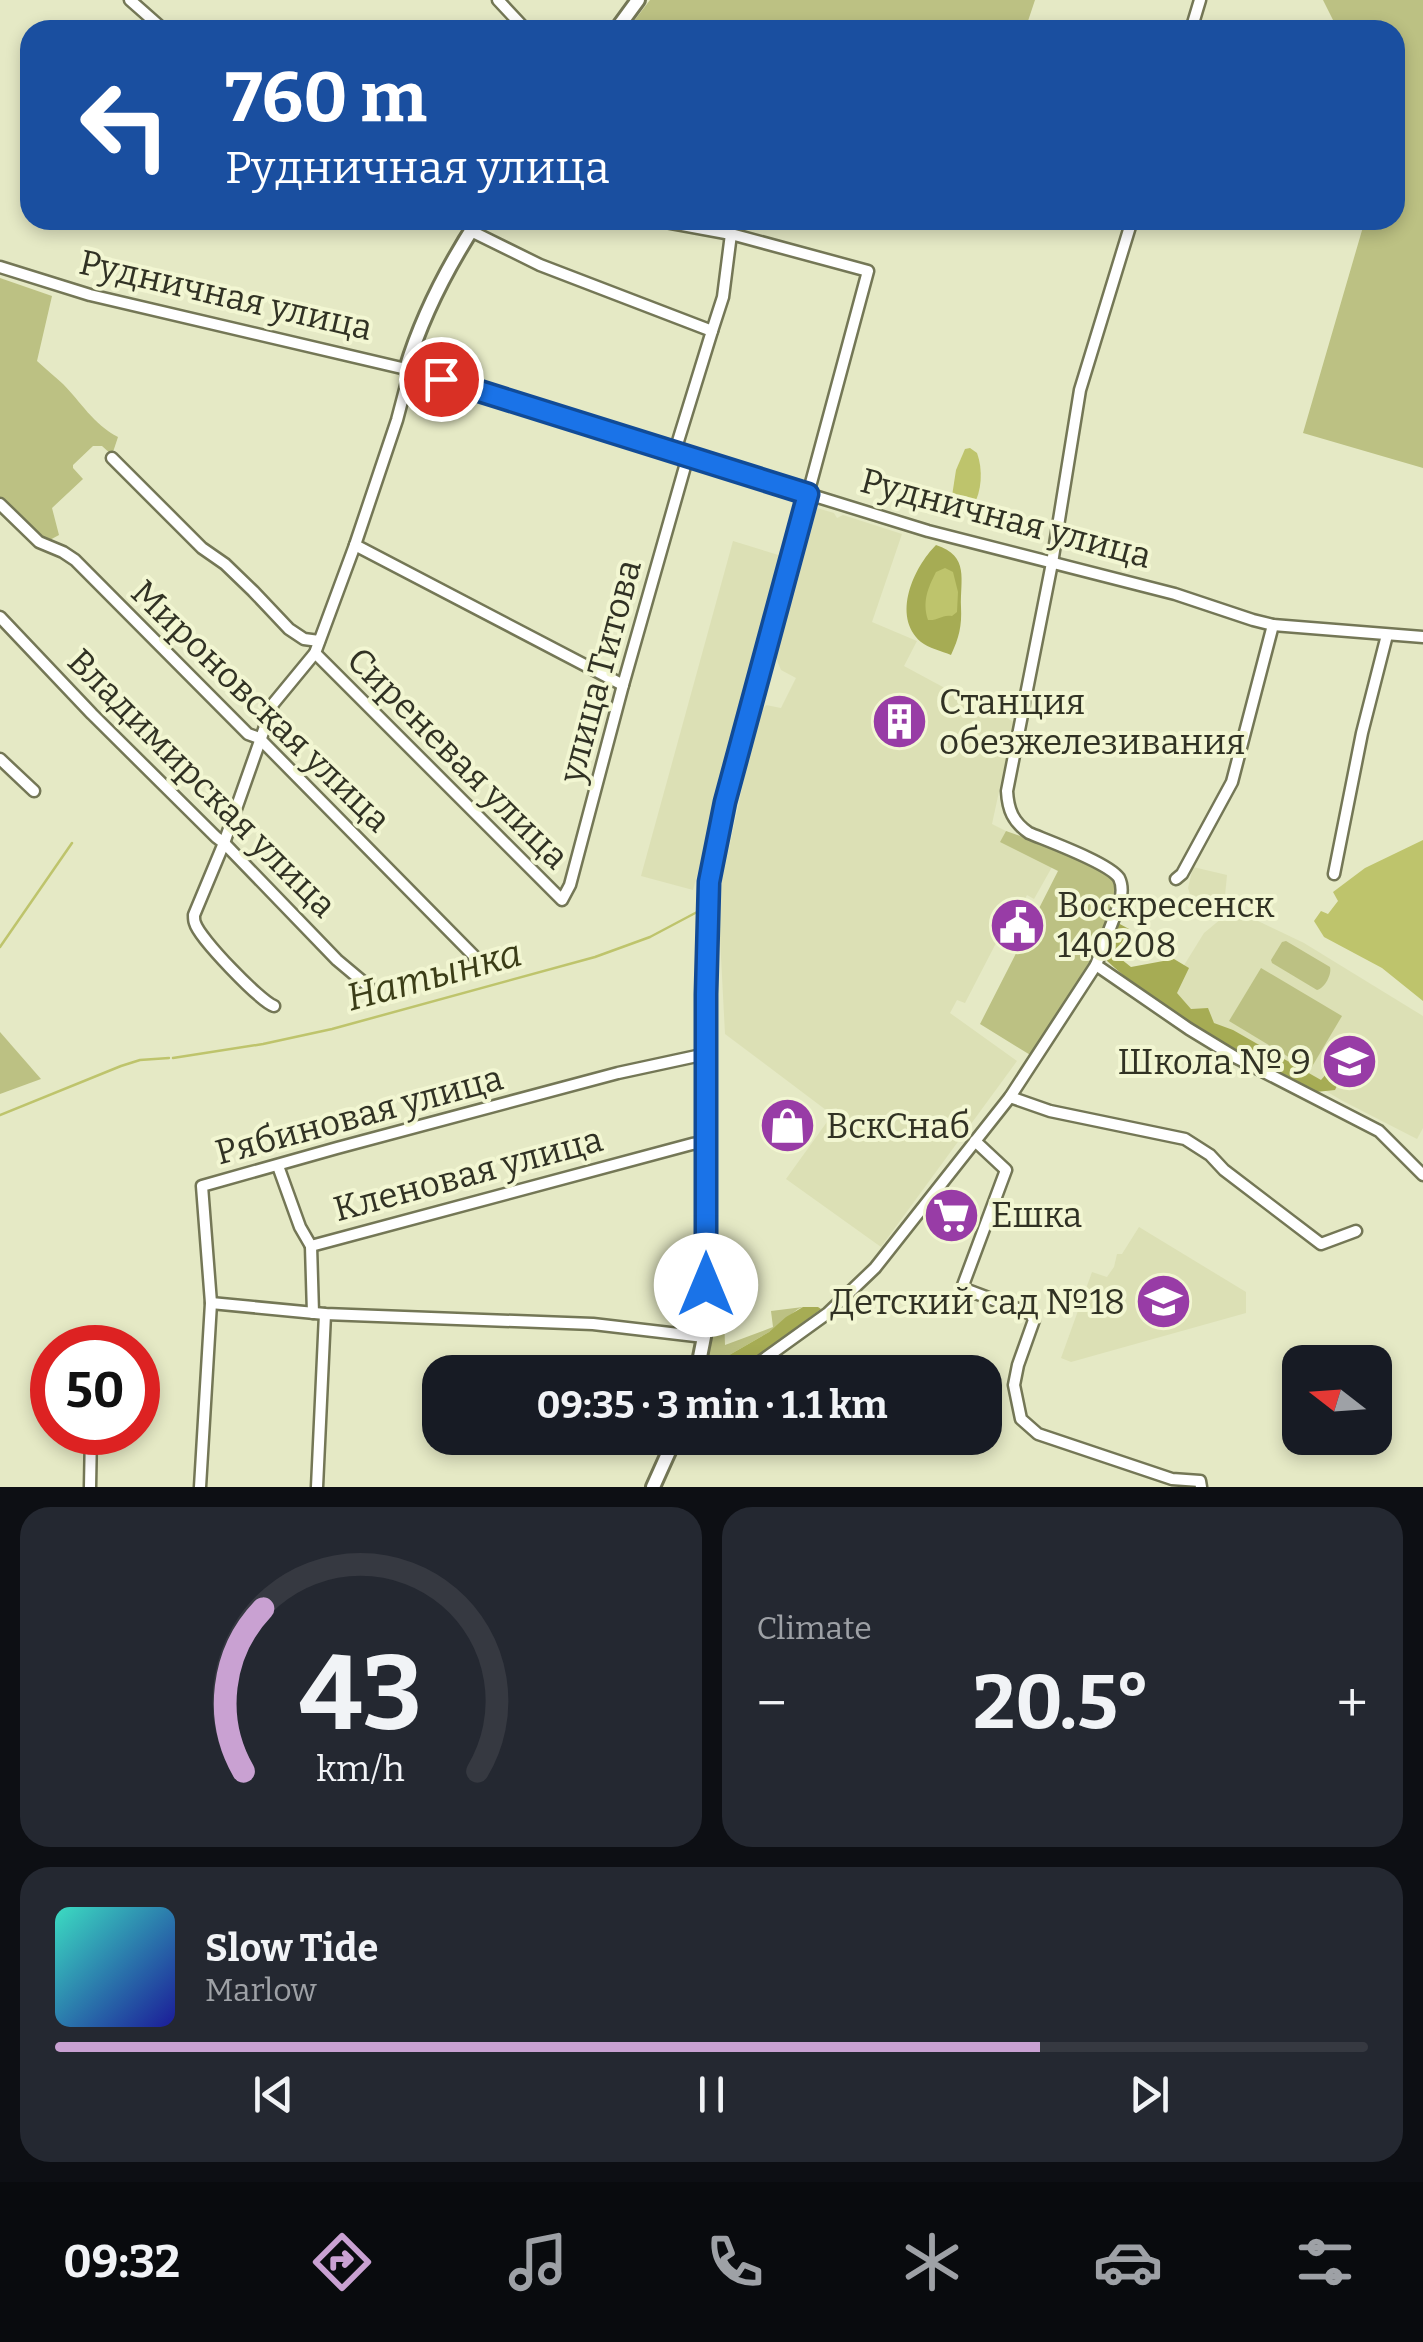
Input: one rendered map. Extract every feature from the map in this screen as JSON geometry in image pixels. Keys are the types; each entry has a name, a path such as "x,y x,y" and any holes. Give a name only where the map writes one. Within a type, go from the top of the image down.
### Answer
{"main road":[{"path":"406,369 418,333 472,230"},
{"name":"Рудничная улица","path":"406,369 808,494"},
{"path":"701,1355 706,1265 707,904 714,849 808,494"},
{"path":"654,1487 668,1455"}],"street":[{"path":"130,0 153,20"},
{"path":"498,0 517,20"},
{"path":"481,230 540,265 712,330"},
{"path":"709,230 868,271 808,494"},
{"path":"770,1355 828,1314 866,1278 1010,1097 1096,965 1123,893 1118,877 1105,866 1018,825 1008,805 1008,791 1052,563 1080,390 1129,230"},
{"name":"улица Титова","path":"562,900 570,885 723,297 731,234"},
{"name":"Рудничная улица","path":"0,267 90,295 406,369"},
{"path":"274,1006 263,1001 198,930 194,920 196,908 224,842 272,704 317,647 397,420 407,382 406,369"},
{"name":"Сиреневая улица","path":"112,458 202,548 253,590 289,629 317,647 562,900"},
{"name":"Рудничная улица","path":"808,494 928,531 1174,594 1274,625 1423,637"},
{"name":"Мироновская улица","path":"0,504 39,542 69,555 248,734 259,738 476,958"},
{"path":"355,545 623,684"},
{"name":"Владимирская улица","path":"0,617 337,960 368,986"},
{"path":"1176,880 1232,782 1274,625"},
{"path":"1334,874 1362,733 1387,635"},
{"path":"0,759 34,792"},
{"path":"1096,965 1216,1046 1379,1131 1423,1175"},
{"name":"Рябиновая улица","path":"200,1487 211,1303 202,1186 618,1073 706,1054"},
{"path":"1010,1097 1050,1111 1185,1138 1321,1244 1356,1230"},
{"path":"976,1141 1006,1170 962,1288 1031,1314 1034,1320 1014,1385 1021,1419 1038,1434 1172,1479 1200,1484"},
{"name":"Кленовая улица","path":"317,1487 319,1314 311,1246 706,1142"},
{"path":"278,1166 311,1246"},
{"path":"211,1303 319,1314 593,1324 704,1337"},
{"path":"90,1487 91,1455"}],"shaded area":[{"path":"650,0 1035,0 1028,20 635,20"},
{"path":"1323,0 1423,0 1423,468 1303,433 1362,230 1405,230 1405,20 1333,20"},
{"path":"0,278 52,296 37,361 94,419 118,437 112,455 102,446 93,446 73,465 83,479 52,508 59,535 48,541 42,540 0,499"},
{"path":"970,448 979,459 980,487 973,506 962,506 952,496 956,470 965,449"},
{"path":"817,508 834,513 837,518 843,515 902,534 872,622 917,641 904,666 1014,722 992,824 1006,831 1001,841 1052,867 1034,899 1027,895 1014,920 1009,918 965,1003 957,1000 950,1013 1017,1061 881,1247 786,1179 837,1108 826,1110 725,1034 718,899 757,719 766,705 781,708 796,678 781,670 773,651 792,602"},
{"path":"733,541 785,557 693,890 641,876"},
{"path":"936,545 954,556 961,570 960,626 951,655 921,642 908,619 909,592 920,566"},
{"path":"945,568 953,572 957,612 928,620 928,589 936,572"},
{"path":"1006,831 1110,872 1116,891 1094,955 1032,1056 980,1024 1058,871 1000,842"},
{"path":"1423,840 1423,1001 1382,968 1324,937 1314,921 1321,911 1328,914 1338,901 1333,892 1365,868"},
{"path":"1193,867 1227,875 1224,906 1197,915 1188,888"},
{"name":"Школа № 9","path":"1233,909 1304,943 1423,1016 1423,1128 1417,1139 1341,1100 1165,996 1204,933"},
{"path":"1118,923 1129,929 1116,955 1131,967 1174,959 1189,968 1177,993 1191,1009 1208,1008 1214,1023 1321,1080 1339,1059 1346,1067 1335,1090 1316,1092 1153,998 1105,959"},
{"path":"1286,941 1330,967 1320,989 1272,963"},
{"path":"1261,968 1342,1016 1310,1070 1229,1021"},
{"path":"0,1032 41,1079 0,1094"},
{"name":"Детский сад №18","path":"1139,1227 1246,1292 1246,1313 1071,1362 1061,1358 1092,1272 1107,1277 1117,1254 1122,1254"},
{"path":"803,1307 769,1332 730,1355 707,1355 713,1311 724,1312 725,1345 773,1327 771,1311"},
{"path":"803,1307 821,1309 760,1355 730,1355 769,1332"}],"waterway":[{"path":"0,947 72,843"},
{"name":"Натынка","path":"173,1058 332,1029 595,957 650,937 699,911"},
{"name":"Натынка","path":"0,1115 121,1066 169,1058"}],"place":[{"name":"Станция обезжелезивания","path":"900,722"},
{"name":"Воскресенск 140208","path":"1018,925"},
{"name":"Школа № 9","path":"1350,1062"},
{"name":"ВскСнаб","path":"787,1126"},
{"name":"Ешка","path":"952,1215"},
{"name":"Детский сад №18","path":"1164,1302"}],"route":[{"path":"441,379 808,494 725,802 709,882 706,1285"}]}
